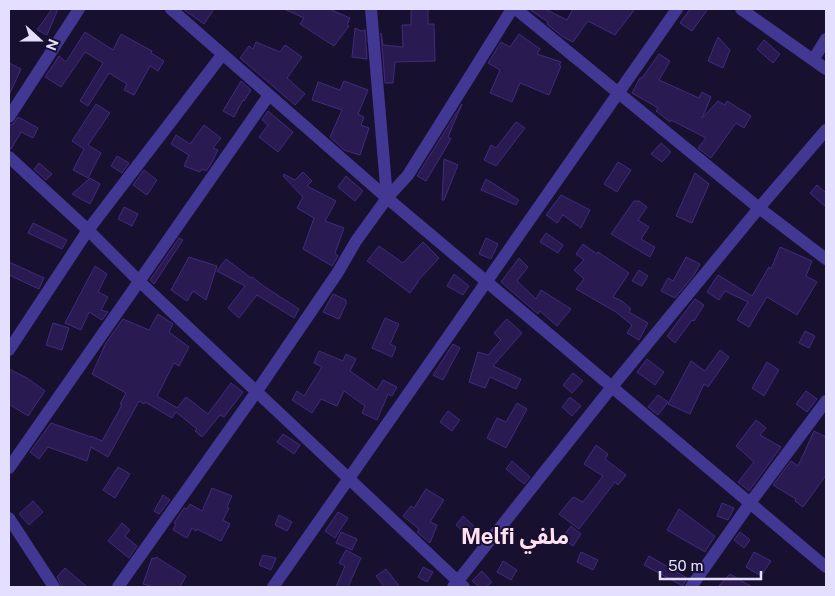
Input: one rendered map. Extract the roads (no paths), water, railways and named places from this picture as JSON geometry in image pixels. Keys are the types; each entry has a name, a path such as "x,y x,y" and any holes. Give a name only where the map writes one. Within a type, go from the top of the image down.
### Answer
{"street":[{"path":"9,116 79,9"},
{"path":"171,9 387,198 826,567"},
{"path":"371,9 387,198"},
{"path":"118,587 257,391 338,272 356,241 387,198 408,175 512,9"},
{"path":"516,9 759,208 826,259"},
{"path":"273,587 677,9"},
{"path":"741,9 826,69"},
{"path":"813,60 826,39"},
{"path":"9,350 88,230 222,55"},
{"path":"9,468 269,95"},
{"path":"9,157 257,391 458,585 611,388 759,208 826,130"},
{"path":"691,587 750,503 826,401"},
{"path":"9,518 54,587"}],"district":[{"name":"Melfi ملفي","path":"515,536"}]}
